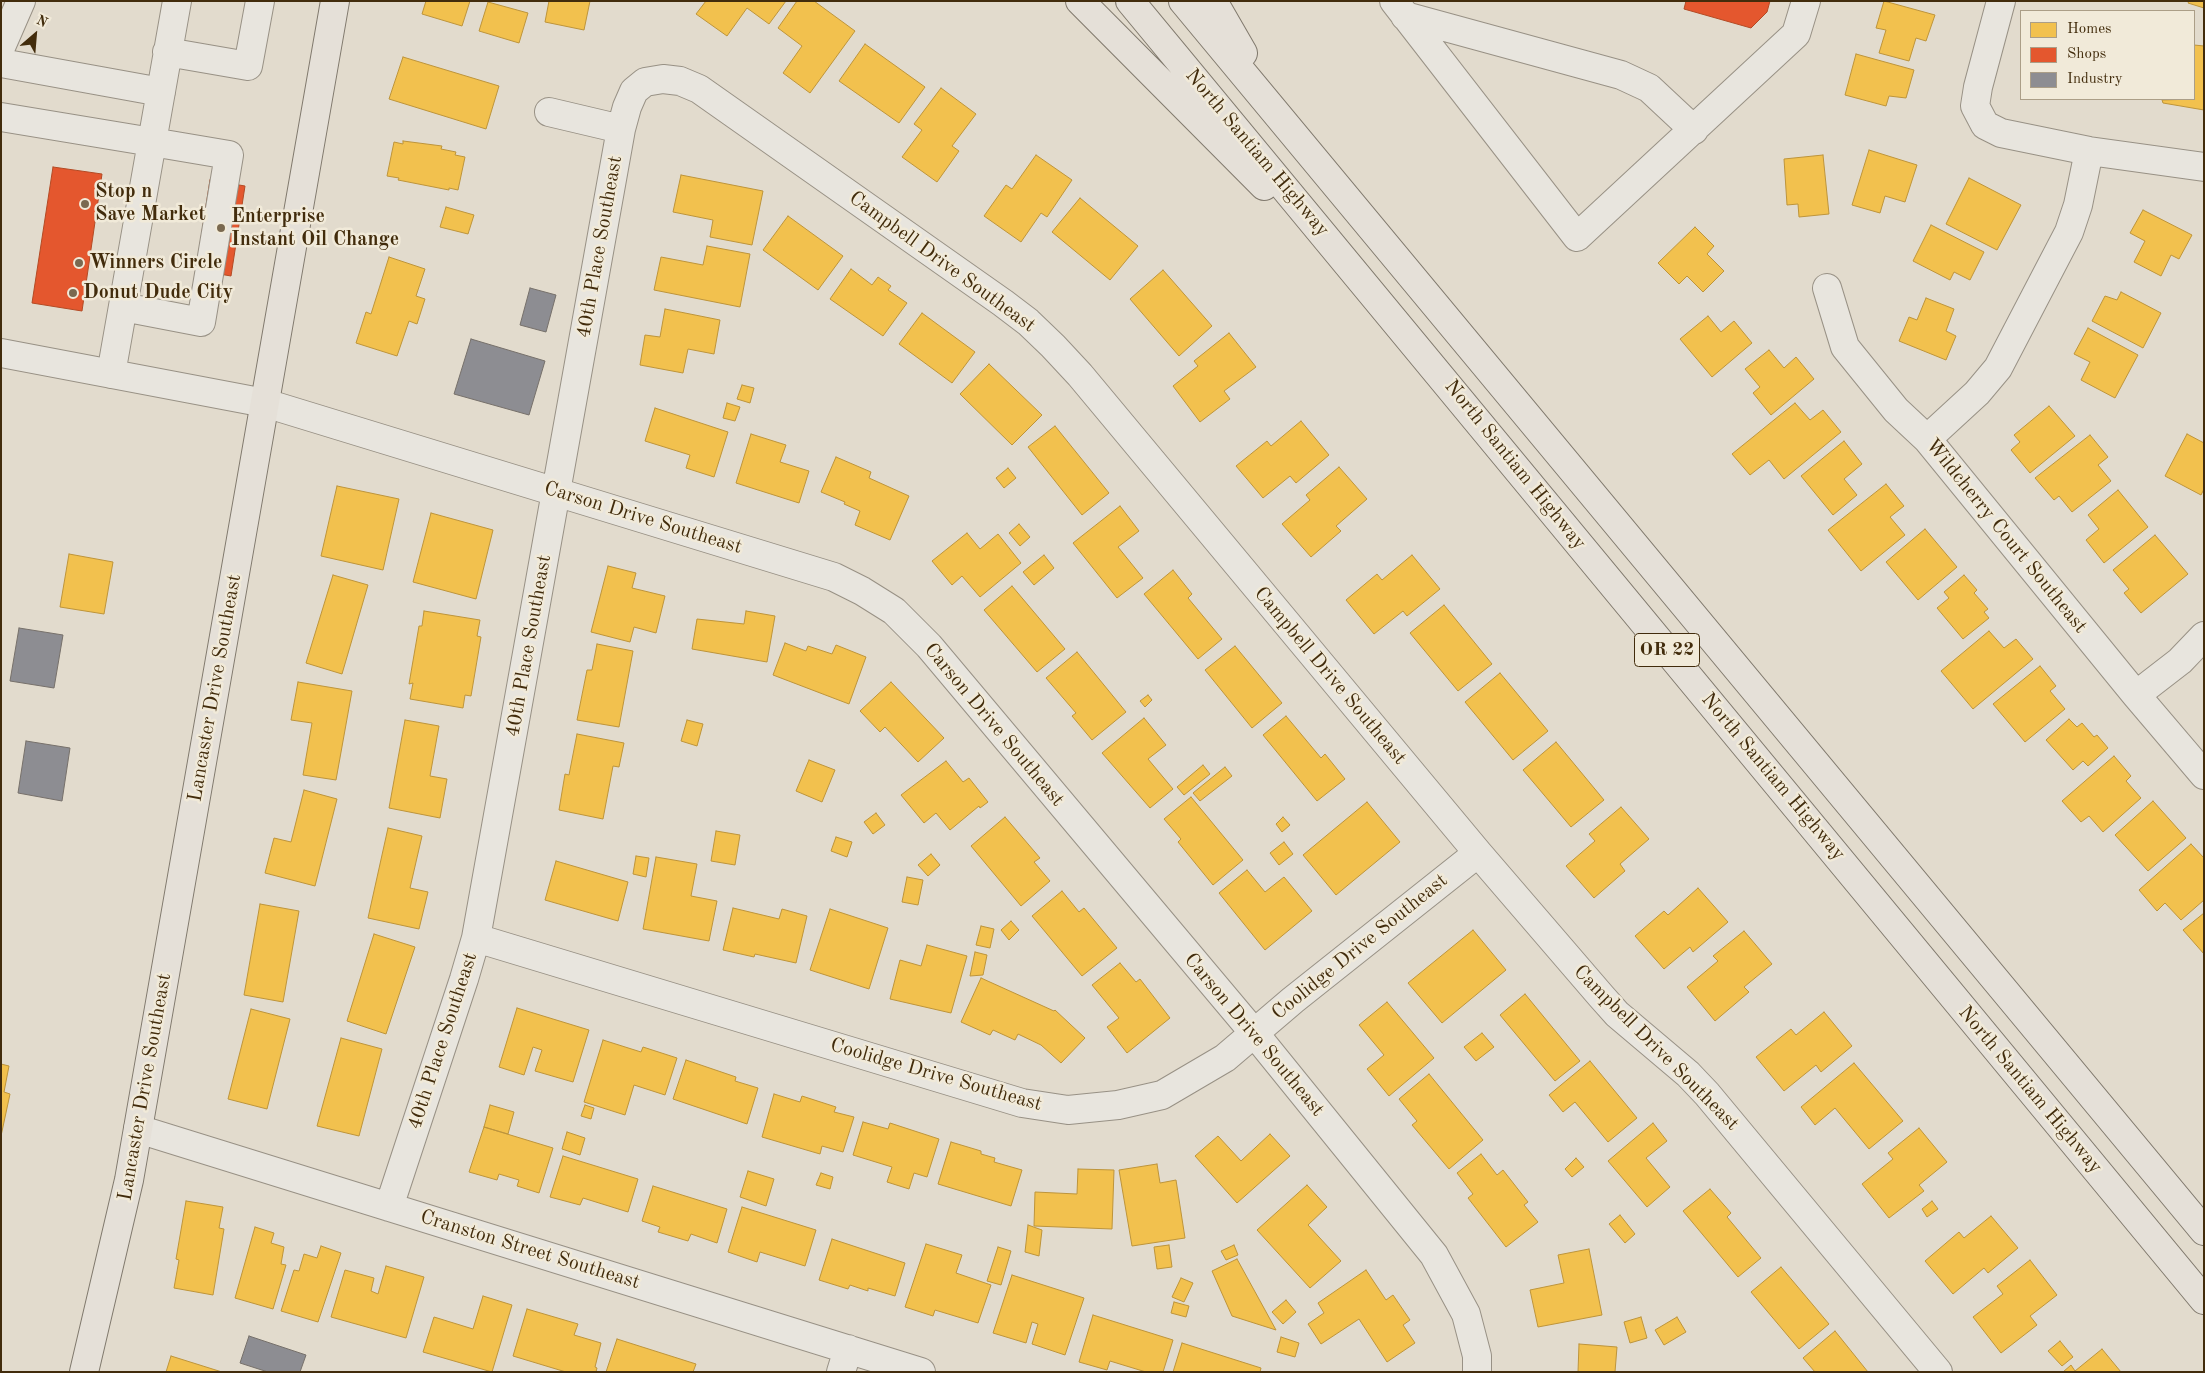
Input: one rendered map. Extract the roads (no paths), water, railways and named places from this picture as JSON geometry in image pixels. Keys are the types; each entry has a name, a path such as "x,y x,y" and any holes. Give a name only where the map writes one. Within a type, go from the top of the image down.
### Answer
{"main road":[{"name":"Lancaster Drive Southeast","path":"84,1372 122,1218 335,1"},
{"path":"1080,1 1387,310"},
{"name":"North Santiam Highway","path":"1130,1 2204,1300"},
{"name":"North Santiam Highway","path":"1183,1 2204,1231"},
{"path":"1213,1 1279,117"}],"street":[{"path":"1,47 21,1"},
{"path":"110,374 177,1"},
{"path":"167,52 248,66 260,1"},
{"path":"1400,9 1577,237 1796,34 1806,1"},
{"path":"2001,1 1976,97 1975,106 1985,125 2001,133 2089,152 2204,168"},
{"path":"1400,9 1621,75 1649,88 1694,130"},
{"path":"1,63 162,92"},
{"name":"Campbell Drive Southeast","path":"645,82 663,79 680,81 699,89 1028,322 1080,375 1478,853 1617,1014 1688,1074 1707,1094 1938,1372"},
{"name":"40th Place Southeast","path":"389,1207 476,938 622,129 627,107 634,91 645,82"},
{"path":"549,112 622,129"},
{"path":"1,117 25,119 230,155 201,322 123,307"},
{"path":"1927,439 1978,392 1998,368 2069,232 2078,205 2089,152"},
{"name":"Wildcherry Court Southeast","path":"1827,288 1845,347 1896,410 1927,439 2204,775"},
{"name":"Carson Drive Southeast","path":"1,353 265,403 834,577 862,591 894,612 929,646 1255,1034 1434,1255 1466,1314 1477,1356 1477,1372"},
{"path":"2136,694 2180,661 2204,636"},
{"name":"Coolidge Drive Southeast","path":"476,938 1022,1103 1068,1110 1118,1106 1162,1095 1225,1058 1293,1000 1478,853"},
{"name":"Cranston Street Southeast","path":"138,1129 389,1207 844,1360 921,1372"}],"place":[{"name":"Stop n Save Market","path":"85,204"},
{"name":"Enterprise Instant Oil Change","path":"221,228"},
{"name":"Winners Circle","path":"79,263"},
{"name":"Donut Dude City","path":"73,293"}]}
